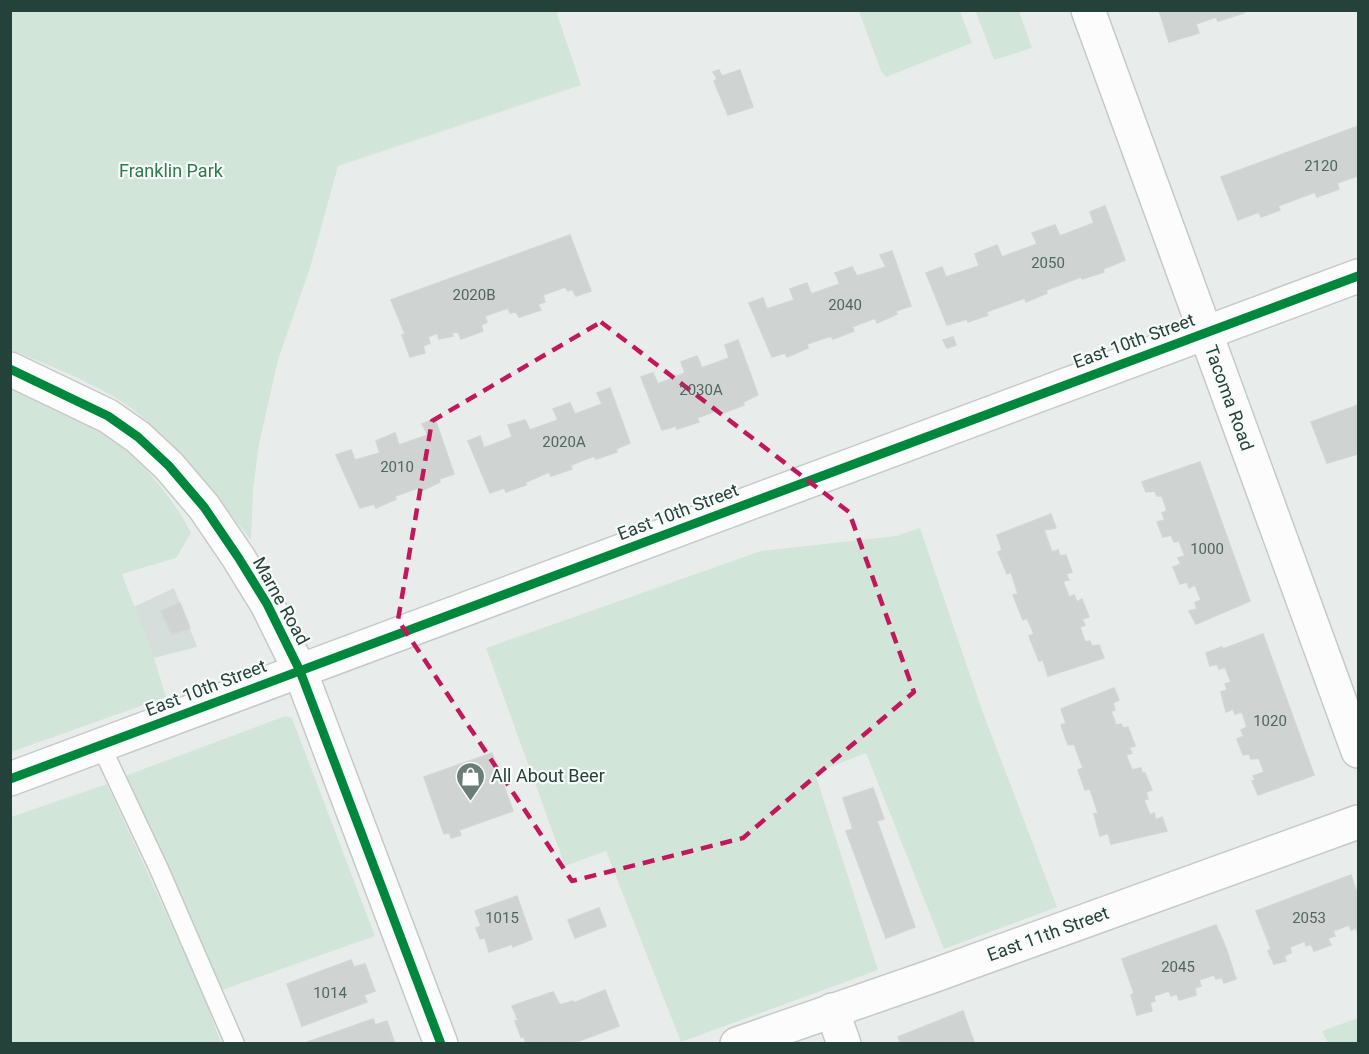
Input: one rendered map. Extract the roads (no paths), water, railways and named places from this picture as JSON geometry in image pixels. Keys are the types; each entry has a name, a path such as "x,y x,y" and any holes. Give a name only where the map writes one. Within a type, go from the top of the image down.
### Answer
{"street":[{"name":"Tacoma Road","path":"1088,10 1359,751"},
{"name":"East 10th Street","path":"10,779 1359,276"},
{"name":"Marne Road","path":"10,369 108,416 138,437 169,466 204,507 238,557 267,604 300,671 441,1044"},
{"name":"East 11th Street","path":"737,1044 1359,822"},
{"path":"832,1010 844,1044"}],"lane":[{"path":"101,746 159,869 235,1044"}],"place":[{"name":"All About Beer","path":"470,802"}],"park label":[{"name":"Franklin Park","path":"171,171"}]}
